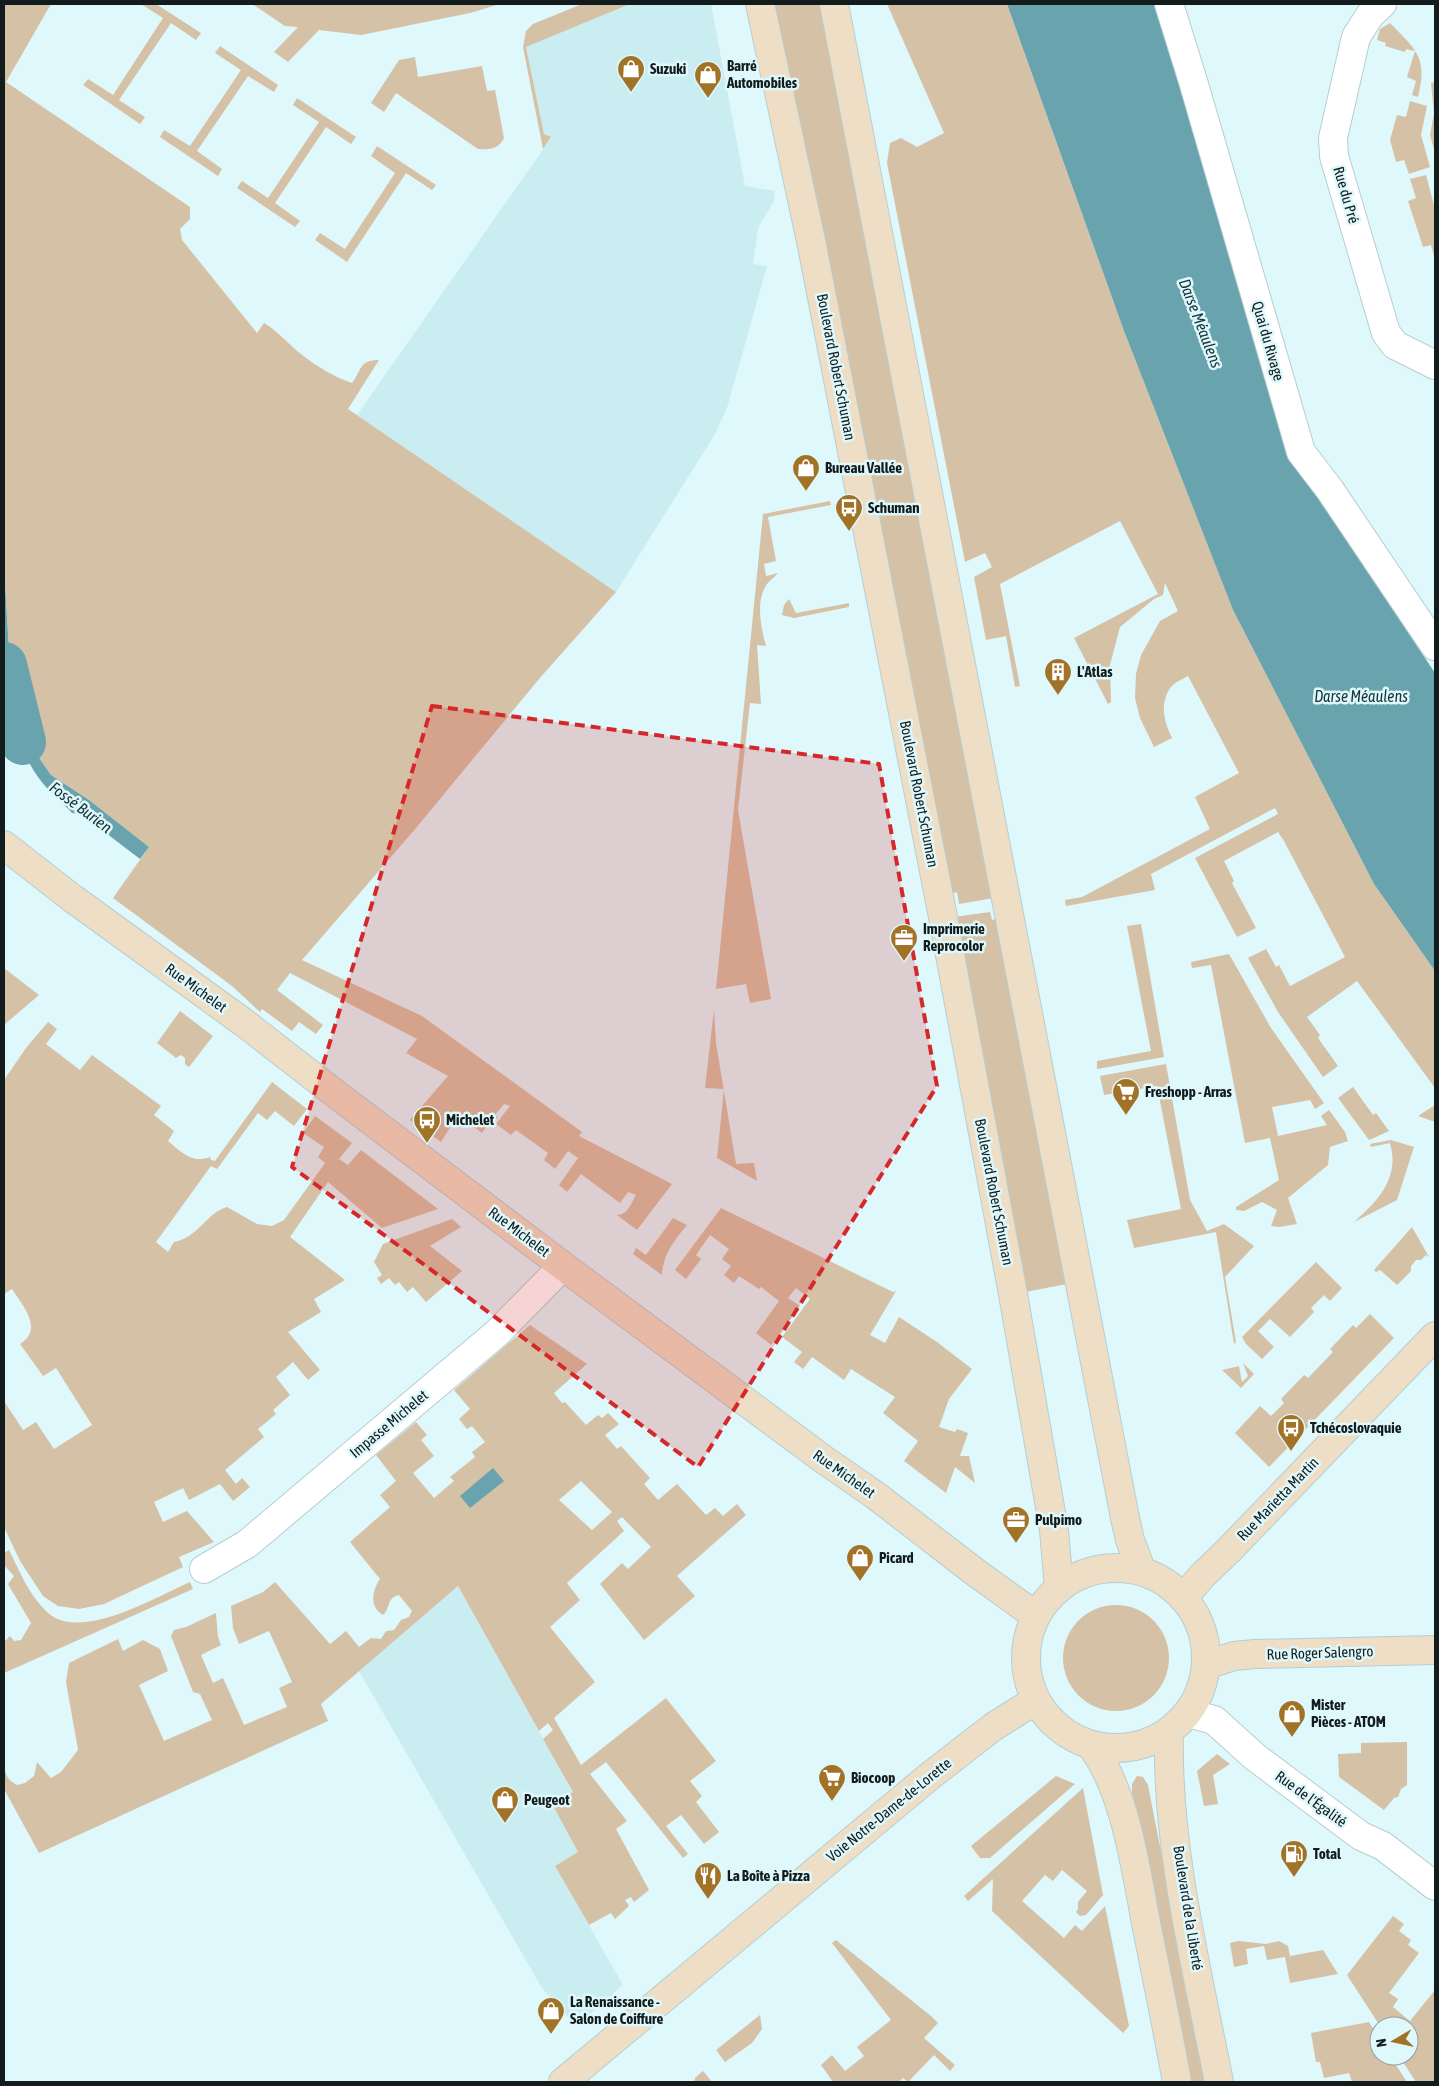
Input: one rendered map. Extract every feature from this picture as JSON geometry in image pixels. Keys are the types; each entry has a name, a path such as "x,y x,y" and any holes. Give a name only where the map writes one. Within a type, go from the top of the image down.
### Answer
{"main road":[{"name":"Boulevard Robert Schuman","path":"760,4 811,241 942,912 1013,1294 1054,1530 1060,1588"},
{"path":"834,4 1125,1518 1130,1540 1141,1569"},
{"name":"Rue Michelet","path":"4,846 72,898 243,1022 563,1266 807,1448 875,1495 974,1572 1036,1616"},
{"name":"Rue Marietta Martin","path":"1183,1598 1202,1576 1435,1336"},
{"path":"1093,1748 1124,1748 1147,1743 1169,1732 1188,1713 1200,1690 1206,1665 1205,1641 1197,1618 1183,1598 1165,1582 1141,1569 1100,1568 1073,1578 1060,1588 1047,1600 1036,1616 1028,1638 1026,1660 1029,1681 1036,1700 1052,1722 1093,1748 1104,1764 1119,1802 1136,1871 1177,2082"},
{"name":"Rue Roger Salengro","path":"1206,1665 1234,1656 1256,1654 1435,1650"},
{"name":"Voie Notre-Dame-de-Lorette","path":"563,2082 931,1775 994,1727 1036,1700"},
{"name":"Boulevard de la Liberté","path":"1169,1732 1168,1766 1182,1890 1219,2082"}],"street":[{"name":"Quai du Rivage","path":"1169,4 1301,452 1330,490 1435,646"},
{"name":"Rue du Pré","path":"1382,4 1370,15 1356,37 1333,138 1334,156 1386,333 1395,345 1435,365"},
{"name":"Impasse Michelet","path":"204,1569 247,1544 482,1346 536,1295 563,1266"},
{"name":"Rue de l'Égalité","path":"1188,1713 1214,1720 1262,1763 1361,1836 1383,1846 1435,1886"}],"highlighted area":[{"path":"432,706 879,764 937,1086 698,1467 292,1167"}],"shaded area":[{"path":"4,4 51,4 6,82 190,207 190,219 180,229 182,240 257,333 264,323 313,363 352,383 364,364 373,360 379,360 348,409 616,592 539,679 416,828 302,960 422,1016 582,1132 579,1136 672,1184 637,1230 617,1215 627,1211 636,1195 628,1192 620,1203 581,1174 567,1192 559,1185 578,1158 568,1151 555,1169 544,1160 548,1153 516,1130 511,1135 496,1124 510,1106 504,1104 495,1115 498,1117 494,1122 491,1120 482,1133 458,1115 441,1142 410,1120 448,1076 406,1053 417,1039 290,973 277,990 323,1025 316,1034 299,1022 292,1031 262,1009 260,1012 232,986 113,898 149,847 89,800 51,775 28,742 10,668 4,567"},
{"path":"141,4 156,4 201,33 196,40 171,23 119,100 145,117 140,124 83,85 88,79 113,95 163,18"},
{"path":"252,4 500,4 470,13 361,35 319,30 288,62 274,52 298,27 285,26"},
{"path":"582,4 630,4 526,47 544,134 551,137 543,149 523,47 526,31 533,24"},
{"path":"630,4 711,4 745,186 775,191 774,201 758,228 753,264 767,266 727,408 715,434 616,592 357,415 551,138 544,134 526,47"},
{"path":"774,4 823,4 994,898 959,904 957,892 950,894"},
{"path":"887,4 1007,4 1124,331 1233,610 1374,884 1435,971 1435,1088 1357,981 1307,1017 1320,1035 1318,1038 1338,1066 1323,1077 1278,1012 1248,958 1266,949 1276,967 1279,965 1290,986 1345,957 1284,841 1278,832 1224,861 1234,881 1232,883 1256,928 1237,937 1195,858 1278,814 1275,808 1151,874 1155,890 1066,906 1065,900 1082,897 1210,829 1195,797 1239,773 1188,676 1171,687 1165,699 1165,719 1172,738 1154,747 1140,718 1135,698 1136,674 1141,655 1160,621 1178,611 1165,583 1163,595 1154,599 1120,627 1110,665 1111,702 1108,704 1074,638 1158,594 1120,521 1000,584 1020,686 1015,687 1006,636 986,640 974,577 992,567 985,553 965,562 887,163 890,143 901,138 917,147 944,133"},
{"path":"1390,23 1415,51 1406,49 1405,52 1385,46 1386,43 1377,40 1380,29"},
{"path":"220,46 278,85 274,92 248,76 197,151 222,169 218,176 160,137 164,130 190,146 241,70 215,53"},
{"path":"1415,51 1418,55 1422,72 1418,97 1412,95 1416,81 1407,77"},
{"path":"415,57 418,77 482,66 487,91 495,90 504,138 497,147 478,149 396,93 384,112 371,103 399,60"},
{"path":"1435,82 1435,153 1430,135 1434,113 1431,83"},
{"path":"297,98 356,137 351,144 326,127 275,203 300,221 295,227 237,188 242,181 268,198 319,122 293,105"},
{"path":"1410,101 1427,106 1421,135 1430,167 1409,174 1404,160 1396,162 1390,140 1397,115 1406,117"},
{"path":"377,146 436,185 432,190 406,173 347,262 315,240 320,233 345,249 395,173 371,156"},
{"path":"1426,175 1435,209 1435,260 1431,245 1423,247 1408,201 1416,198 1410,179"},
{"path":"830,501 831,505 768,517 776,561 764,564 766,576 778,573 767,584 761,598 760,615 766,646 757,645 761,704 750,703 738,810 771,999 750,1003 746,984 716,989 763,514"},
{"path":"789,599 796,613 849,603 849,607 794,618 782,615 784,605"},
{"path":"990,912 992,920 998,918 1067,1284 1025,1292 954,917"},
{"path":"1141,924 1164,1057 1097,1069 1097,1061 1151,1051 1127,926"},
{"path":"1229,954 1271,1028 1324,1103 1315,1109 1310,1100 1272,1107 1278,1136 1327,1125 1321,1116 1329,1110 1345,1132 1348,1141 1330,1147 1328,1165 1288,1198 1297,1224 1279,1227 1271,1226 1277,1210 1262,1202 1244,1211 1236,1210 1236,1207 1279,1180 1270,1138 1245,1143 1211,965 1192,968 1191,962"},
{"path":"4,968 39,995 4,1025"},
{"path":"714,1009 716,1043 724,1089 705,1088"},
{"path":"180,1011 213,1036 189,1067 185,1064 185,1058 181,1055 176,1058 157,1043"},
{"path":"48,1022 57,1029 46,1044 80,1070 92,1055 161,1106 154,1115 174,1131 168,1141 182,1153 192,1158 204,1159 210,1157 211,1160 215,1161 272,1082 307,1109 294,1126 275,1111 267,1120 258,1113 217,1169 211,1166 156,1242 168,1252 174,1242 189,1236 213,1214 227,1207 257,1224 272,1226 284,1220 325,1163 318,1157 324,1147 303,1133 315,1116 352,1143 339,1159 348,1165 361,1150 438,1209 382,1228 328,1182 290,1237 345,1280 314,1299 321,1312 288,1332 320,1370 308,1380 293,1362 276,1377 290,1395 273,1410 276,1414 258,1429 264,1437 225,1470 236,1484 242,1478 250,1487 233,1501 220,1484 189,1500 183,1488 154,1502 163,1522 187,1511 214,1542 179,1557 183,1567 104,1604 79,1609 58,1606 43,1596 20,1561 4,1527 4,1401 23,1430 36,1422 54,1449 92,1425 56,1368 43,1376 20,1344 27,1338 30,1331 29,1317 12,1289 4,1294 4,1080 26,1048"},
{"path":"1166,1064 1190,1200 1207,1231 1224,1224 1254,1246 1225,1277 1236,1342 1234,1344 1216,1232 1134,1248 1127,1220 1181,1209 1157,1086 1104,1095 1100,1076"},
{"path":"1353,1087 1373,1115 1376,1113 1389,1131 1369,1140 1338,1098"},
{"path":"724,1090 736,1164 754,1163 757,1181 717,1158"},
{"path":"1435,1105 1435,1122 1418,1116"},
{"path":"1391,1140 1414,1147 1397,1200 1354,1222 1379,1197 1385,1188 1392,1167 1390,1143 1371,1147 1370,1144"},
{"path":"721,1208 893,1292 896,1291 870,1335 885,1343 899,1317 937,1342 972,1369 949,1399 939,1427 955,1432 957,1429 968,1433 960,1456 969,1456 975,1483 955,1467 946,1493 904,1461 918,1441 883,1413 895,1397 851,1369 844,1380 812,1357 803,1369 794,1362 802,1352 782,1337 810,1299 796,1288 788,1298 800,1306 771,1345 756,1333 779,1301 761,1287 759,1289 739,1276 734,1283 724,1275 731,1266 722,1259 729,1249 710,1235 696,1255 701,1259 686,1279 675,1270"},
{"path":"673,1218 687,1225 667,1254 662,1275 633,1254 636,1248 646,1255"},
{"path":"452,1219 461,1227 430,1246 462,1271 426,1302 413,1287 407,1292 399,1282 395,1285 389,1278 381,1284 377,1278 382,1275 374,1262 383,1244"},
{"path":"1412,1227 1429,1257 1426,1255 1421,1260 1416,1260 1411,1266 1411,1271 1397,1285 1380,1270 1376,1272 1374,1270"},
{"path":"1316,1262 1342,1288 1330,1301 1324,1295 1311,1308 1314,1312 1290,1337 1270,1319 1258,1331 1274,1347 1262,1359 1246,1344 1242,1337"},
{"path":"1370,1314 1394,1338 1269,1467 1235,1433 1260,1406 1271,1416 1284,1403 1281,1399 1304,1375 1308,1378 1333,1352 1330,1349 1353,1325 1356,1328"},
{"path":"530,1325 587,1364 554,1393 586,1425 598,1415 602,1418 608,1413 619,1424 605,1435 617,1449 621,1446 650,1478 644,1484 658,1500 677,1484 706,1515 715,1508 723,1516 737,1504 746,1515 677,1576 695,1596 644,1640 600,1584 622,1563 628,1569 651,1547 622,1517 617,1521 624,1531 567,1583 580,1600 550,1627 595,1682 554,1718 581,1765 666,1698 716,1761 690,1781 702,1796 696,1802 719,1832 704,1844 681,1815 666,1826 688,1854 683,1858 606,1762 590,1774 627,1821 616,1829 649,1890 634,1902 631,1897 625,1900 629,1906 615,1919 611,1913 589,1925 555,1866 578,1852 552,1804 573,1792 543,1739 553,1730 548,1723 539,1731 458,1586 321,1704 328,1721 39,1853 4,1789 4,1760 6,1775 17,1785 25,1783 34,1776 37,1762 51,1778 61,1772 78,1750 66,1682 69,1663 118,1639 123,1651 143,1640 160,1649 168,1671 139,1685 164,1741 212,1720 200,1694 193,1692 171,1636 174,1630 186,1627 216,1613 218,1637 221,1645 201,1655 213,1683 223,1678 244,1725 287,1707 279,1688 292,1682 269,1631 239,1644 233,1628 231,1606 263,1592 275,1582 330,1644 346,1631 359,1647 371,1638 381,1639 386,1631 394,1630 401,1620 409,1617 412,1611 399,1595 392,1598 383,1615 379,1611 373,1598 375,1588 380,1579 350,1542 390,1507 380,1495 396,1481 376,1455 416,1422 427,1435 421,1440 434,1456 413,1473 434,1498 454,1481 450,1477 475,1457 472,1452 485,1442 472,1426 467,1429 459,1419 470,1409 454,1390","holes":["581,1481 612,1512 592,1530 559,1500"]},
{"path":"1243,1363 1254,1374 1241,1388 1222,1370 1239,1366 1242,1382 1248,1376"},
{"path":"9,1550 25,1583 35,1598 47,1612 61,1620 78,1622 97,1620 138,1606 190,1582 193,1589 4,1673 4,1642 10,1636 14,1641 21,1640 31,1623 8,1584 14,1576 4,1565 4,1553"},
{"name":"Peugeot","path":"458,1586 573,1792 552,1805 578,1852 555,1866 623,1985 576,2026 542,1988 359,1671"},
{"path":"1116,1605 1136,1609 1154,1620 1165,1638 1169,1658 1165,1678 1154,1696 1136,1707 1116,1711 1096,1707 1078,1696 1067,1678 1063,1658 1067,1638 1078,1620 1096,1609"},
{"path":"1407,1742 1407,1785 1401,1789 1398,1797 1394,1798 1384,1810 1339,1777 1338,1754 1361,1753 1361,1743"},
{"path":"1217,1754 1230,1764 1213,1775 1218,1804 1204,1806 1197,1771"},
{"path":"1056,1776 1075,1784 990,1858 980,1858 971,1846"},
{"path":"1137,1776 1143,1777 1148,1785 1206,2082 1188,2082 1132,1793 1132,1784"},
{"path":"1083,1788 1103,1895 1086,1915 1080,1916 1076,1912 1078,1902 1087,1891 1062,1870 1053,1881 1045,1875 1022,1901 1064,1938 1075,1925 1082,1931 1105,1906 1129,2026 1123,2033 992,1911 993,1879 968,1901 964,1896"},
{"path":"1393,1916 1404,1924 1399,1931 1411,1940 1408,1945 1419,1953 1389,1993 1398,1999 1393,2007 1404,2016 1374,2016 1347,1975"},
{"path":"836,1940 938,2023 924,2038 955,2065 950,2071 934,2055 908,2082 903,2078 899,2082 833,2082 821,2065 832,2055 845,2071 864,2056 857,2047 891,2020 832,1943"},
{"path":"1239,1941 1266,1944 1279,1941 1288,1946 1290,1956 1323,1950 1338,1974 1290,1983 1285,1957 1267,1960 1264,1946 1246,1949 1248,1964 1234,1967 1230,1943"},
{"path":"1435,1990 1435,2082 1416,2082 1406,2066 1419,2066 1419,2016 1414,2016"},
{"path":"760,2015 762,2029 752,2043 725,2062 716,2050"},
{"path":"1369,2022 1369,2066 1397,2066 1407,2082 1352,2082 1349,2073 1324,2078 1320,2062 1316,2062 1311,2033"},
{"path":"703,2071 712,2082 694,2082 695,2078"}],"water":[{"name":"Darse Méaulens","path":"1007,4 1155,4 1289,450 1303,475 1435,673 1435,971 1374,884 1233,610 1124,331"},
{"path":"4,567 10,668 28,742 51,775 89,800 149,847 140,859 81,814 72,813 38,777 26,755 17,731 7,676"},
{"path":"493,1468 504,1481 470,1508 460,1496"}],"waterway":[{"name":"Fossé Burien","path":"4,665 23,742"}],"place":[{"name":"Suzuki","path":"631,93"},
{"name":"Barré Automobiles","path":"708,99"},
{"name":"Bureau Vallée","path":"806,492"},
{"name":"Schuman","path":"849,532"},
{"name":"L'Atlas","path":"1058,696"},
{"name":"Imprimerie Reprocolor","path":"904,962"},
{"name":"Freshopp - Arras","path":"1126,1116"},
{"name":"Michelet","path":"427,1144"},
{"name":"Tchécoslovaquie","path":"1291,1452"},
{"name":"Pulpimo","path":"1016,1544"},
{"name":"Picard","path":"860,1582"},
{"name":"Mister Pièces - ATOM","path":"1292,1738"},
{"name":"Biocoop","path":"832,1802"},
{"name":"Peugeot","path":"505,1824"},
{"name":"Total","path":"1294,1878"},
{"name":"La Boîte à Pizza","path":"708,1900"},
{"name":"La Renaissance - Salon de Coiffure","path":"551,2035"}]}
